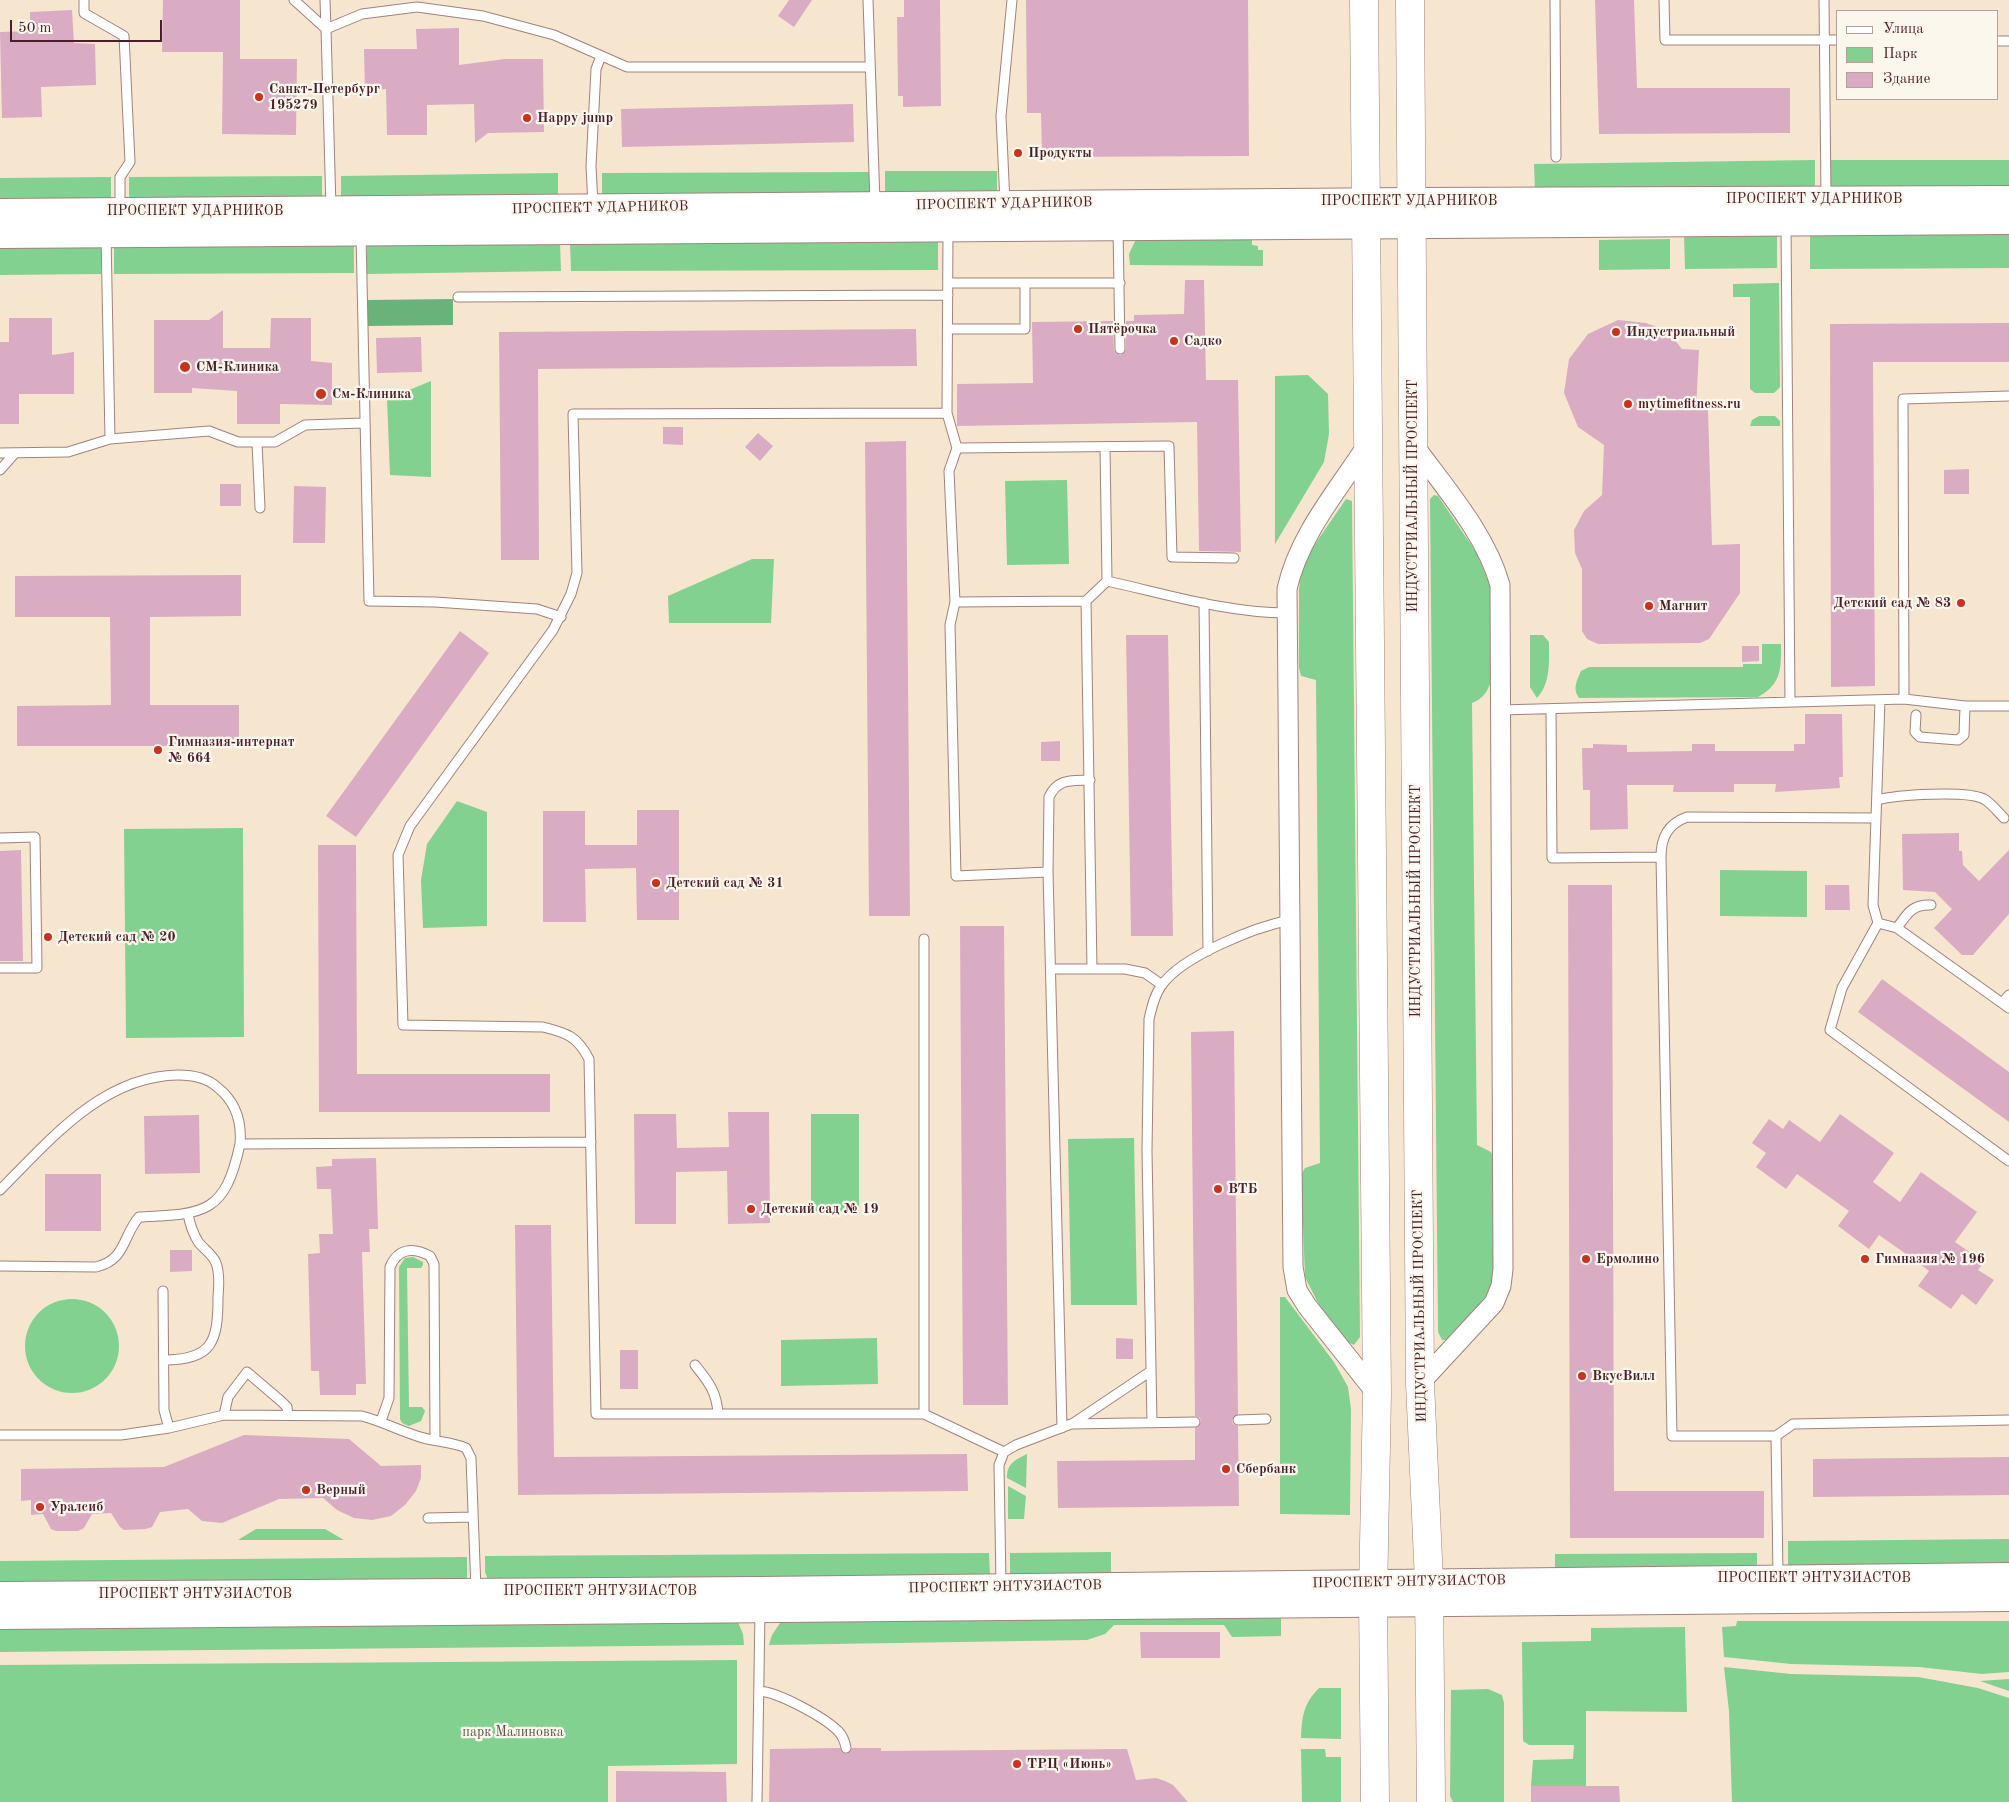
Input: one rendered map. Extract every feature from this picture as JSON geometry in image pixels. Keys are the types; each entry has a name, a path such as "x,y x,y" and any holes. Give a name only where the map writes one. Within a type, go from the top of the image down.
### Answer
{"main road":[{"path":"1362,4 1366,213 1377,1394 1373,1593 1374,1802"},
{"name":"ИНДУСТРИАЛЬНЫЙ ПРОСПЕКТ","path":"1413,5 1411,213 1420,1383 1430,1593 1432,1801"}],"street":[{"name":"ПРОСПЕКТ УДАРНИКОВ","path":"1826,210 2009,198"},
{"name":"ПРОСПЕКТ УДАРНИКОВ","path":"0,212 116,222 1826,210 2009,221"},
{"name":"ПРОСПЕКТ УДАРНИКОВ","path":"0,234 116,222"},
{"path":"1368,443 1300,547 1292,566 1287,589 1293,1267 1297,1290 1307,1306 1377,1394"},
{"path":"1413,444 1484,545 1494,564 1500,585 1503,1269 1501,1286 1494,1303 1420,1383"},
{"name":"ПРОСПЕКТ ЭНТУЗИАСТОВ","path":"0,1596 476,1602 760,1600 1779,1588 2009,1576"},
{"name":"ПРОСПЕКТ ЭНТУЗИАСТОВ","path":"1779,1588 2009,1598"},
{"name":"ПРОСПЕКТ ЭНТУЗИАСТОВ","path":"0,1616 476,1602"}],"lane":[{"path":"84,0 84,13 124,36 130,162 120,177 116,222 110,438"},
{"path":"294,0 326,28"},
{"path":"325,0 332,221"},
{"path":"868,0 875,217"},
{"path":"1005,216 1001,116 1012,0"},
{"path":"1555,0 1556,157"},
{"path":"1664,0 1665,40 1836,40"},
{"path":"1824,0 1826,210"},
{"path":"326,28 362,14 417,7 483,16 554,35 627,67 870,67"},
{"path":"593,219 591,166 596,69 601,56"},
{"path":"1786,210 1790,702"},
{"path":"1117,215 1120,349"},
{"path":"947,217 947,413 957,448 949,471 954,602 950,625 956,876 1048,872"},
{"path":"360,221 368,601 435,602 537,609 561,617"},
{"path":"948,283 1120,283"},
{"path":"948,329 1025,329 1025,283"},
{"path":"458,297 948,294"},
{"path":"1904,699 1903,399 2009,396"},
{"path":"947,413 573,414 577,573 561,617 404,838 398,855 404,1025 543,1027 565,1032 581,1043 589,1059 596,1414 924,1414 1004,1452"},
{"path":"0,453 68,452 110,438 209,431 238,442 275,442 305,425 363,423"},
{"path":"257,442 260,508"},
{"path":"954,602 1086,601 1107,581 1105,446"},
{"path":"957,448 1169,446 1172,557 1234,558"},
{"path":"0,470 15,452"},
{"path":"1107,581 1204,603 1267,613 1288,613"},
{"path":"1086,601 1092,969"},
{"path":"1204,603 1208,951"},
{"path":"1500,710 1904,699 1965,706 2009,706"},
{"path":"1880,700 1874,905 1878,923 1842,988 1830,1030 2009,1161"},
{"path":"1916,715 1915,732 1920,737 1958,740 1964,735 1965,706"},
{"path":"1551,709 1552,858 1661,857"},
{"path":"1062,1428 1052,969 1048,872 1048,797 1054,787 1064,781 1090,780"},
{"path":"1877,800 1894,795 1969,795 1984,800 2004,818"},
{"path":"1876,818 1687,817 1675,822 1665,834 1661,846 1672,1436 1776,1436 1793,1424 2009,1420"},
{"path":"0,838 35,837 36,968 0,968"},
{"path":"1897,928 1911,909 1921,904 1931,905"},
{"path":"1152,1423 1147,1150 1149,1018 1153,1000 1162,985 1180,968 1208,951 1268,924 1290,920"},
{"path":"1878,923 1897,928 2005,1006 2009,995"},
{"path":"924,939 924,1414"},
{"path":"1052,969 1132,970 1145,973 1162,985"},
{"path":"0,1190 62,1128 104,1097 132,1083 161,1076 192,1075 211,1081 229,1096 237,1114 241,1132 234,1169 227,1188 209,1206 188,1214 140,1217 132,1226 120,1254 110,1264 96,1267 0,1266"},
{"path":"240,1144 591,1142"},
{"path":"164,1360 182,1360 199,1355 212,1343 218,1325 218,1270 215,1260 191,1230 188,1214"},
{"path":"381,1421 389,1398 390,1267 394,1257 402,1251 413,1249 430,1256 434,1264 435,1440"},
{"path":"163,1291 164,1410 169,1428"},
{"path":"695,1365 712,1387 717,1401 718,1414"},
{"path":"1001,1597 999,1464 1004,1452 1016,1445 1071,1424 1151,1371"},
{"path":"224,1415 228,1397 247,1372 282,1402 286,1407 288,1415"},
{"path":"0,1435 121,1435 169,1428 224,1415 362,1416 381,1421 418,1437 454,1443 466,1448 471,1458 476,1602"},
{"path":"1238,1420 1266,1419"},
{"path":"1071,1424 1195,1422"},
{"path":"1776,1436 1779,1588"},
{"path":"428,1518 473,1518"},
{"path":"757,1802 760,1600"},
{"path":"759,1691 778,1695 830,1724 839,1732 846,1748"}],"green space":[{"path":"1815,160 1815,187 1535,191 1534,164"},
{"path":"1831,160 2009,160 2009,187 1831,187"},
{"path":"885,171 997,171 997,195 885,195"},
{"path":"869,172 869,196 602,197 602,173"},
{"path":"558,173 558,197 341,199 341,176"},
{"path":"322,176 322,200 129,201 129,177"},
{"path":"111,177 111,202 0,202 0,178"},
{"path":"2009,231 2009,268 1810,269 1810,232"},
{"path":"1777,232 1777,268 1685,269 1684,233"},
{"path":"1252,236 1252,245 1258,246 1258,250 1263,250 1263,266 1130,265 1129,254 1137,237"},
{"path":"1670,239 1670,269 1599,270 1599,240"},
{"path":"938,242 938,270 571,271 570,243"},
{"path":"560,243 561,271 367,274 367,245"},
{"path":"114,246 354,246 354,273 114,274"},
{"path":"0,247 101,247 101,274 0,275"},
{"path":"1779,283 1780,387 1774,393 1755,393 1750,389 1750,297 1733,297 1733,284"},
{"path":"453,299 453,325 368,326 368,300"},
{"path":"1308,375 1328,394 1329,434 1324,462 1275,544 1275,376"},
{"path":"431,381 431,477 390,475 387,399"},
{"path":"1759,416 1775,416 1780,421 1780,426 1750,426 1752,420"},
{"path":"1067,480 1069,564 1007,565 1005,481"},
{"path":"1434,495 1438,496 1476,552 1490,585 1490,684 1483,696 1472,703 1477,1145 1491,1152 1494,1160 1493,1282 1488,1297 1448,1340 1442,1340 1438,1332 1430,499"},
{"path":"1346,499 1352,501 1360,1337 1354,1345 1346,1341 1320,1307 1305,1277 1301,1175 1305,1168 1320,1163 1316,680 1301,676 1299,668 1299,589 1301,574 1313,547"},
{"path":"752,559 774,559 771,623 669,623 668,596"},
{"path":"1530,635 1543,635 1549,642 1547,679 1542,692 1537,698 1530,687"},
{"path":"1762,644 1781,644 1781,661 1776,681 1772,687 1758,697 1579,698 1576,691 1576,684 1581,671 1589,667 1743,667 1743,664 1762,664"},
{"path":"457,801 487,812 487,926 423,928 421,880 427,844"},
{"path":"243,828 244,1037 126,1038 124,829"},
{"path":"1720,870 1807,871 1807,917 1720,916"},
{"path":"811,1114 859,1114 859,1211 811,1211"},
{"path":"1134,1138 1137,1305 1071,1305 1068,1139"},
{"path":"413,1257 423,1262 423,1265 421,1268 407,1268 409,1407 422,1407 425,1411 421,1421 409,1426 402,1423 400,1419 399,1267 405,1258"},
{"path":"1280,1297 1285,1297 1334,1362 1348,1387 1351,1409 1350,1515 1280,1514"},
{"path":"72,1299 90,1303 105,1313 115,1328 119,1346 115,1364 105,1379 90,1389 72,1393 54,1389 39,1379 29,1364 25,1346 29,1328 39,1313 54,1303"},
{"path":"877,1338 878,1384 781,1386 781,1340"},
{"path":"1027,1454 1026,1488 1007,1478 1007,1473 1010,1465 1015,1460"},
{"path":"1008,1486 1026,1496 1024,1519 1008,1519"},
{"path":"256,1529 325,1529 344,1540 238,1540"},
{"path":"2009,1539 2009,1565 1788,1567 1788,1541"},
{"path":"1111,1552 1111,1574 1010,1575 1010,1553"},
{"path":"989,1553 990,1575 488,1580 485,1572 485,1556"},
{"path":"1757,1553 1757,1567 1555,1568 1555,1554"},
{"path":"467,1557 467,1580 0,1584 0,1561"},
{"path":"1281,1618 1281,1636 1232,1637 1224,1625 1114,1625 1105,1634 1087,1640 769,1645 772,1635 782,1620"},
{"path":"737,1620 743,1634 744,1645 0,1652 0,1628"},
{"path":"1737,1621 2009,1621 2009,1672 1982,1674 1919,1667 1791,1664 1724,1657 1722,1627 1736,1626"},
{"path":"1685,1627 1687,1712 1586,1711 1586,1786 1531,1786 1533,1760 1573,1759 1574,1745 1529,1745 1523,1741 1522,1642 1591,1641 1591,1628"},
{"name":"парк Малиновка","path":"737,1660 737,1764 608,1766 608,1802 0,1802 0,1665"},
{"path":"1724,1667 1791,1674 1918,1677 1978,1688 2009,1698 2009,1802 1732,1802 1729,1711"},
{"path":"2009,1679 2009,1691 1980,1681"},
{"path":"1319,1688 1341,1688 1341,1739 1301,1738 1304,1711"},
{"path":"1488,1689 1502,1695 1504,1703 1504,1802 1453,1802 1450,1796 1451,1690"},
{"path":"1301,1749 1325,1749 1326,1757 1341,1757 1341,1802 1302,1802"}],"building":[{"path":"163,0 240,0 240,59 297,59 296,135 222,134 223,52 162,52"},
{"path":"789,0 812,0 794,27 778,16"},
{"path":"904,0 940,0 941,106 903,107 903,96 898,96 897,17 904,17"},
{"path":"1026,0 1248,0 1249,156 1042,157 1041,113 1027,113"},
{"path":"1595,0 1634,0 1637,88 1790,88 1790,133 1599,134"},
{"path":"72,10 74,43 95,44 96,85 41,87 42,117 2,118 0,32 30,31 30,12"},
{"path":"459,28 459,65 505,59 543,59 544,132 488,133 475,143 474,104 427,105 427,135 387,135 386,89 365,91 364,49 417,49 416,29"},
{"path":"853,104 854,142 622,147 621,109"},
{"path":"1185,280 1204,280 1206,380 1238,380 1241,552 1199,551 1197,422 957,426 957,384 1033,383 1032,322 1113,321 1114,350 1117,354 1121,355 1126,349 1126,321 1134,321 1134,315 1184,314"},
{"path":"223,310 223,348 270,348 271,318 311,318 311,361 332,363 332,405 280,404 280,424 237,424 237,391 192,388 192,393 154,393 154,320 209,320"},
{"path":"9,318 52,318 52,355 74,352 74,394 19,394 19,424 0,424 0,342 9,342"},
{"path":"1618,320 1646,323 1667,331 1682,349 1699,350 1696,410 1708,410 1712,545 1740,544 1740,593 1709,639 1700,643 1598,644 1587,639 1582,631 1582,569 1575,553 1574,530 1584,511 1602,495 1604,445 1578,427 1564,393 1569,359 1588,334"},
{"path":"2009,323 2009,362 1873,362 1875,686 1831,687 1830,324"},
{"path":"916,329 917,366 538,369 539,560 501,560 499,332"},
{"path":"421,337 422,372 377,373 376,338"},
{"path":"663,427 683,427 683,445 663,444"},
{"path":"758,433 773,446 760,461 745,447"},
{"path":"906,441 910,916 869,916 865,442"},
{"path":"1969,469 1969,494 1944,494 1944,470"},
{"path":"220,484 241,484 241,506 220,506"},
{"path":"294,486 326,487 325,543 293,543"},
{"path":"241,575 241,616 150,617 150,705 239,705 239,746 17,746 17,706 111,705 110,617 15,617 15,576"},
{"path":"460,631 489,653 356,837 326,816"},
{"path":"1126,635 1168,635 1173,936 1131,936"},
{"path":"1742,646 1759,646 1759,661 1742,662"},
{"path":"1805,714 1842,714 1843,777 1839,777 1840,788 1775,792 1776,784 1734,784 1734,792 1673,792 1674,785 1627,785 1628,829 1590,830 1590,790 1583,790 1582,748 1593,748 1593,744 1627,745 1627,752 1692,751 1692,744 1715,744 1715,751 1794,751 1794,744 1805,744"},
{"path":"1060,741 1060,761 1041,761 1041,742"},
{"path":"637,810 679,810 679,920 637,920 636,868 585,869 586,922 543,922 543,811 585,811 585,845 637,845"},
{"path":"1959,833 1959,851 1962,851 1963,865 1979,881 2009,850 2009,914 1973,955 1962,955 1934,928 1952,909 1935,892 1903,890 1902,834"},
{"path":"318,845 356,845 357,1074 550,1074 550,1112 319,1112"},
{"path":"21,850 23,961 0,961 0,851"},
{"path":"1568,885 1612,885 1614,1491 1764,1491 1764,1538 1570,1538"},
{"path":"1825,885 1849,885 1850,910 1825,910"},
{"path":"960,926 1004,926 1008,1405 963,1405"},
{"path":"1882,979 2009,1072 2009,1122 1858,1012"},
{"path":"1234,1031 1238,1414 1232,1420 1233,1424 1238,1426 1239,1506 1058,1508 1057,1461 1195,1460 1195,1428 1201,1422 1200,1418 1195,1416 1191,1032"},
{"path":"728,1112 769,1112 770,1223 728,1224 727,1171 676,1172 676,1224 635,1224 634,1114 676,1114 677,1148 729,1147"},
{"path":"1840,1114 1894,1153 1873,1182 1900,1202 1921,1172 1977,1212 1955,1242 1984,1262 1978,1270 1994,1280 1976,1305 1962,1294 1951,1309 1918,1286 1929,1271 1916,1261 1879,1235 1869,1249 1838,1226 1849,1211 1797,1174 1786,1189 1756,1167 1766,1153 1752,1143 1769,1119 1783,1129 1789,1120 1820,1142"},
{"path":"199,1115 200,1173 145,1174 144,1116"},
{"path":"376,1158 378,1229 369,1229 370,1252 362,1252 366,1384 356,1384 356,1395 320,1395 319,1371 311,1371 308,1254 320,1253 319,1234 333,1234 331,1189 317,1189 316,1167 332,1166 332,1159"},
{"path":"45,1174 101,1174 101,1231 45,1231"},
{"path":"515,1225 551,1225 554,1457 967,1454 968,1491 518,1495"},
{"path":"170,1250 192,1250 192,1271 170,1272"},
{"path":"1116,1338 1133,1339 1133,1359 1116,1359"},
{"path":"620,1350 638,1350 638,1389 620,1389"},
{"path":"244,1435 349,1439 381,1466 421,1465 421,1478 416,1491 405,1505 391,1516 372,1520 354,1518 337,1510 323,1498 279,1499 222,1523 202,1521 188,1509 160,1512 152,1527 146,1529 124,1530 111,1513 92,1514 84,1528 78,1531 56,1531 51,1529 43,1514 31,1515 31,1500 21,1501 21,1469 164,1467"},
{"path":"2009,1457 2009,1495 1813,1497 1813,1459"},
{"path":"1140,1632 1220,1632 1220,1658 1141,1658"},
{"name":"ТРЦ «Июнь»","path":"840,1748 842,1752 847,1754 852,1748 881,1748 881,1751 1127,1749 1136,1780 1156,1778 1165,1781 1173,1785 1188,1802 769,1802 770,1749"},
{"path":"616,1771 726,1772 727,1802 616,1802"},
{"path":"1531,1786 1619,1786 1620,1802 1531,1802"}],"place":[{"name":"Санкт-Петербург 195279","path":"259,97"},
{"name":"Happy jump","path":"527,118"},
{"name":"Продукты","path":"1018,153"},
{"name":"Пятёрочка","path":"1078,329"},
{"name":"Индустриальный","path":"1616,332"},
{"name":"Садко","path":"1174,341"},
{"name":"СМ-Клиника","path":"185,367"},
{"name":"См-Клиника","path":"321,394"},
{"name":"mytimefitness.ru","path":"1628,404"},
{"name":"Детский сад № 83","path":"1961,603"},
{"name":"Магнит","path":"1649,606"},
{"name":"Гимназия-интернат № 664","path":"158,750"},
{"name":"Детский сад № 31","path":"656,883"},
{"name":"Детский сад № 20","path":"48,937"},
{"name":"ВТБ","path":"1218,1189"},
{"name":"Детский сад № 19","path":"751,1209"},
{"name":"Ермолино","path":"1586,1259"},
{"name":"Гимназия № 196","path":"1865,1259"},
{"name":"ВкусВилл","path":"1582,1376"},
{"name":"Сбербанк","path":"1226,1469"},
{"name":"Верный","path":"306,1490"},
{"name":"Уралсиб","path":"40,1507"},
{"name":"ТРЦ «Июнь»","path":"1017,1764"}]}
